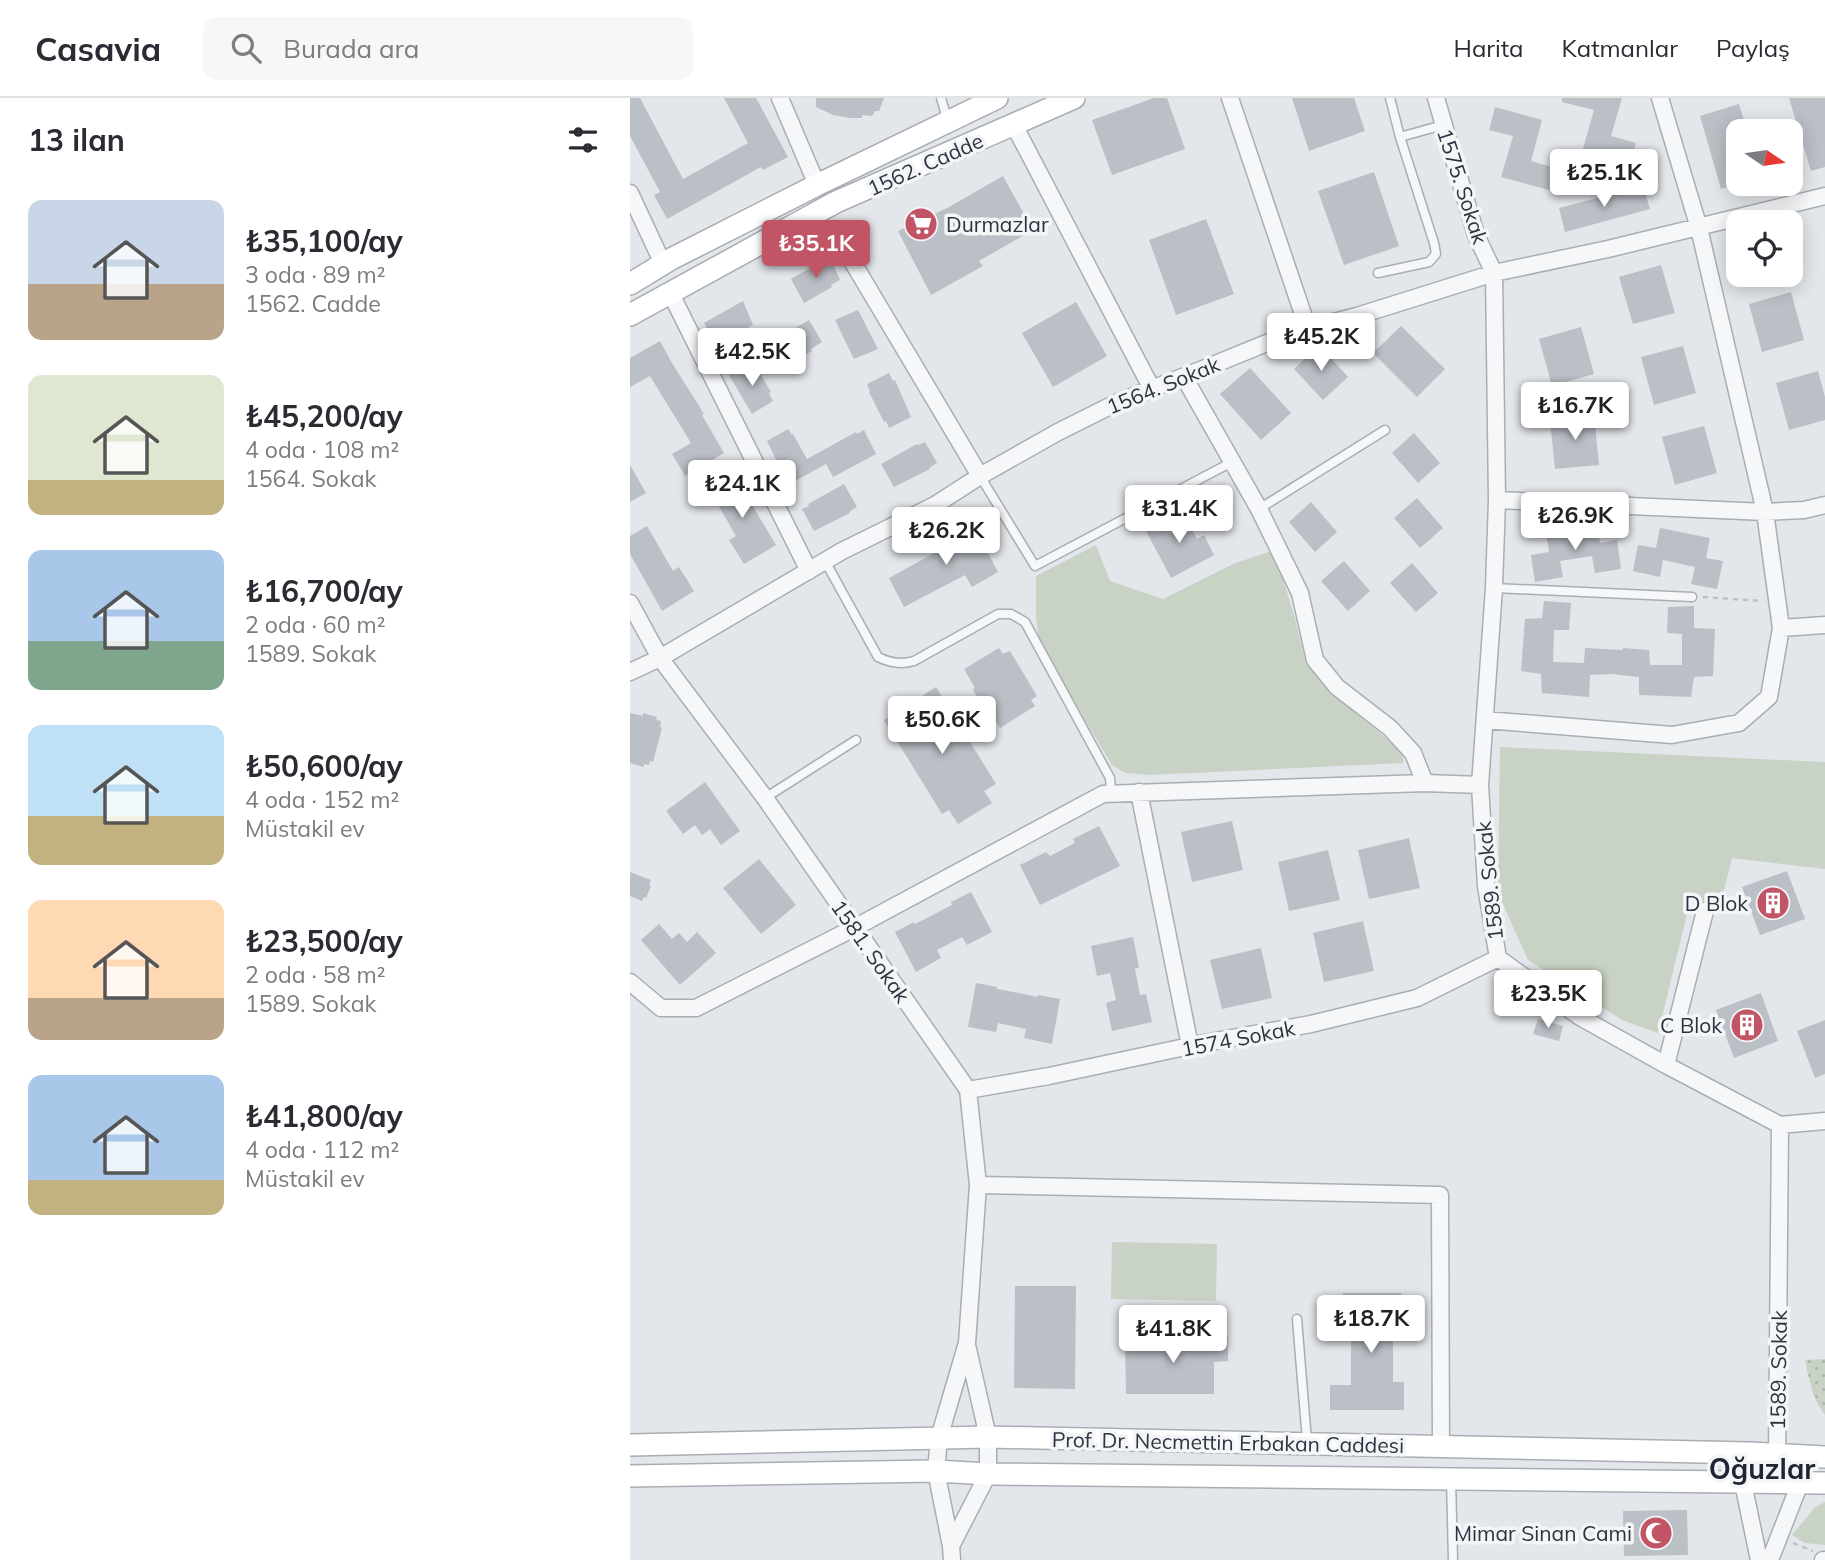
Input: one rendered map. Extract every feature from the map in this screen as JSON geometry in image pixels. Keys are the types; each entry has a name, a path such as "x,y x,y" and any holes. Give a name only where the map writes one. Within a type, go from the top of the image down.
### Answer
{"main road":[{"name":"1562. Cadde","path":"630,284 663,264 817,185 997,98"},
{"name":"1562. Cadde","path":"630,315 836,202 1074,98"},
{"name":"Prof. Dr. Necmettin Erbakan Caddesi","path":"630,1445 988,1437 1749,1453 1825,1457"},
{"name":"Prof. Dr. Necmettin Erbakan Caddesi","path":"630,1476 936,1471 988,1474 1825,1483"}],"street":[{"path":"780,98 817,185"},
{"path":"1230,98 1308,329"},
{"name":"1575. Sokak","path":"1436,98 1476,235 1494,272"},
{"path":"1485,720 1672,735 1740,723 1769,696 1780,628 1765,512 1699,228 1660,98"},
{"path":"1014,125 1152,389"},
{"path":"630,193 663,264"},
{"name":"1564. Sokak","path":"630,672 660,658 825,561 935,505 980,476 1070,426 1118,402 1291,333 1357,316 1494,272 1699,228 1825,196"},
{"path":"844,246 980,476"},
{"name":"1589. Sokak","path":"1494,272 1497,500 1494,588 1480,785 1486,886 1498,958 1580,1017 1780,1125 1777,1455"},
{"path":"670,292 808,571"},
{"path":"1184,377 1259,509 1300,593 1315,660 1338,687 1390,728 1413,753 1424,783"},
{"path":"1497,500 1765,512 1804,510 1825,505"},
{"name":"1581. Sokak","path":"630,603 660,658 765,799 968,1090 978,1185 967,1343"},
{"path":"1780,628 1825,625"},
{"path":"630,982 661,1008 696,1008 854,928 1103,794 1424,783 1480,785"},
{"path":"1139,792 1190,1046"},
{"path":"1666,1065 1705,911"},
{"name":"1574 Sokak","path":"968,1090 1311,1024 1418,998 1498,958"},
{"path":"1780,1125 1825,1121"},
{"path":"978,1185 1440,1195 1441,1447"},
{"path":"952,1553 988,1474 988,1437 967,1343"},
{"path":"952,1553 936,1471 939,1438 967,1343"},
{"path":"1743,1483 1759,1560"},
{"path":"1770,1560 1800,1483"}],"lane":[{"path":"941,98 948,121"},
{"path":"1378,273 1429,262 1436,254 1390,98"},
{"path":"1400,137 1443,125"},
{"path":"1259,509 1385,430"},
{"path":"980,476 1035,566 1232,462"},
{"path":"825,561 878,657 886,661 914,661 998,614 1011,614 1025,622 1110,778 1111,793"},
{"path":"1494,588 1692,597"},
{"path":"765,799 856,740"},
{"path":"1297,1319 1307,1444"},
{"path":"1451,1479 1453,1560"}],"path":[{"path":"1692,597 1777,602"},
{"path":"1779,1537 1817,1553 1824,1560"}],"green space":[{"path":"1096,545 1110,581 1163,599 1233,564 1274,550 1305,659 1330,692 1404,753 1403,763 1149,775 1126,773 1112,765 1040,645 1036,617 1036,576"},
{"path":"1500,747 1825,762 1825,869 1732,858 1720,906 1691,898 1658,1033 1622,1020 1528,960 1498,893"},
{"path":"1112,1242 1217,1244 1216,1301 1111,1299"},
{"path":"1825,1359 1825,1415 1814,1396 1805,1360"},
{"path":"1825,1502 1825,1545 1805,1543 1792,1535 1815,1507"}],"building":[{"path":"630,98 640,98 683,179 748,143 724,98 756,98 788,157 763,170 761,167 667,219 654,195 660,192 630,136"},
{"path":"816,98 884,98 879,111 875,111 872,116 850,118 833,115 816,107"},
{"path":"1154,98 1167,98 1185,149 1112,175 1092,120"},
{"path":"1292,98 1354,98 1365,131 1309,151"},
{"path":"1562,98 1622,98 1611,136 1636,143 1629,166 1582,152 1594,110 1562,102"},
{"path":"1789,98 1825,98 1825,167 1811,171 1803,144 1803,119 1795,119"},
{"path":"1739,104 1743,119 1726,119 1726,188 1721,189 1700,116"},
{"path":"1495,107 1542,120 1531,161 1555,168 1549,190 1501,177 1513,136 1489,130"},
{"path":"1374,172 1399,246 1344,265 1318,191"},
{"path":"1003,176 1033,230 979,261 983,266 931,295 898,231 949,207"},
{"path":"1643,186 1650,209 1565,232 1559,208"},
{"path":"1206,219 1234,294 1176,315 1149,240"},
{"path":"830,257 840,280 804,303 791,279"},
{"path":"1661,265 1675,313 1633,324 1619,277"},
{"path":"1791,292 1804,340 1762,352 1749,304"},
{"path":"743,301 753,325 725,343 724,341 716,345 704,323"},
{"path":"1076,302 1107,356 1053,387 1022,333"},
{"path":"858,310 878,349 854,359 835,320"},
{"path":"809,320 822,342 811,349 812,351 782,364 771,342"},
{"path":"1401,326 1445,369 1417,397 1373,353"},
{"path":"1581,327 1594,374 1552,386 1539,339"},
{"path":"660,341 724,453 685,476 672,454 691,443 650,376 630,387 630,358"},
{"path":"1319,345 1348,377 1323,400 1294,369"},
{"path":"1683,346 1696,393 1654,405 1641,357"},
{"path":"752,364 771,392 769,393 773,401 752,414 729,375"},
{"path":"1250,368 1291,413 1261,440 1220,394"},
{"path":"1818,371 1825,397 1825,420 1789,430 1776,383"},
{"path":"889,373 893,381 895,380 911,417 889,428 867,384"},
{"path":"1594,415 1599,465 1555,469 1550,420"},
{"path":"1704,426 1717,473 1675,485 1662,437"},
{"path":"788,429 807,459 864,430 876,454 833,477 826,464 790,484 767,441"},
{"path":"1414,433 1440,463 1418,483 1392,453"},
{"path":"925,442 937,463 894,487 881,464"},
{"path":"630,465 646,493 630,502"},
{"path":"734,475 776,545 744,564 729,540 736,536 709,489"},
{"path":"844,484 857,507 814,531 802,509"},
{"path":"1417,498 1443,528 1420,548 1394,518"},
{"path":"1311,502 1337,532 1315,552 1289,522"},
{"path":"1183,512 1197,539 1204,535 1214,555 1171,578 1146,531"},
{"path":"972,523 998,572 972,587 965,575 904,607 889,578 949,545 945,537"},
{"path":"1597,524 1600,543 1617,540 1621,569 1595,573 1592,556 1560,561 1563,577 1535,582 1531,555 1549,552 1546,532"},
{"path":"647,526 673,571 679,567 694,591 662,611 630,554 630,536"},
{"path":"1660,528 1710,538 1706,558 1723,561 1717,589 1691,584 1695,567 1663,560 1660,577 1633,571 1638,545 1656,548"},
{"path":"1344,561 1370,591 1348,611 1321,581"},
{"path":"1412,563 1438,593 1416,612 1390,583"},
{"path":"1544,601 1571,603 1569,630 1554,630 1553,662 1584,663 1585,648 1623,648 1649,650 1650,665 1682,665 1682,634 1667,633 1668,607 1694,606 1694,628 1715,629 1713,676 1694,677 1691,697 1639,695 1639,677 1612,674 1590,675 1589,697 1542,693 1541,674 1521,671 1525,619 1542,618"},
{"path":"999,648 1003,654 1010,651 1037,696 1031,700 1035,706 1000,728 986,706 983,707 964,669"},
{"path":"936,687 996,784 984,791 992,803 958,824 949,810 942,814 884,720"},
{"path":"630,713 643,716 643,713 661,721 662,728 653,762 644,764 644,767 630,763"},
{"path":"705,782 740,831 721,845 710,829 702,835 695,825 683,834 666,811"},
{"path":"1232,821 1243,870 1192,882 1181,832"},
{"path":"1099,826 1120,866 1040,905 1020,865 1046,852 1050,856 1075,843 1073,839"},
{"path":"1409,838 1420,888 1369,899 1358,850"},
{"path":"1328,850 1340,900 1289,911 1278,862"},
{"path":"759,859 796,905 761,934 723,888"},
{"name":"D Blok","path":"1787,871 1805,919 1760,935 1742,887"},
{"path":"630,872 651,880 646,898 642,901 630,896"},
{"path":"971,892 992,932 967,945 962,937 937,950 941,958 916,972 895,932 952,905 951,902"},
{"path":"1363,921 1374,971 1324,982 1313,933"},
{"path":"659,924 672,939 679,933 687,942 697,932 716,953 680,985 641,940"},
{"path":"1133,937 1139,967 1135,969 1140,995 1146,994 1152,1022 1112,1031 1106,1003 1116,1000 1110,973 1097,976 1091,946"},
{"path":"1261,948 1272,998 1222,1009 1210,960"},
{"path":"976,983 1038,997 1060,999 1052,1044 1024,1038 1026,1029 998,1023 996,1032 968,1027"},
{"name":"C Blok","path":"1761,993 1778,1041 1734,1058 1716,1010"},
{"path":"1538,1019 1563,1026 1559,1041 1533,1034"},
{"path":"1825,1020 1825,1074 1815,1078 1797,1031"},
{"path":"1015,1286 1076,1286 1075,1389 1014,1388"},
{"path":"1343,1293 1401,1293 1402,1319 1393,1319 1393,1382 1404,1382 1404,1410 1330,1410 1330,1385 1351,1385 1351,1318 1343,1318"},
{"path":"1228,1337 1228,1361 1214,1362 1214,1394 1126,1394 1125,1338"},
{"name":"Mimar Sinan Cami","path":"1687,1510 1688,1555 1624,1556 1623,1511"}],"place":[{"name":"Durmazlar","path":"921,224"},
{"name":"D Blok","path":"1773,903"},
{"name":"C Blok","path":"1747,1025"},
{"name":"Mimar Sinan Cami","path":"1656,1533"}],"district":[{"name":"Oğuzlar","path":"1762,1468"}]}
